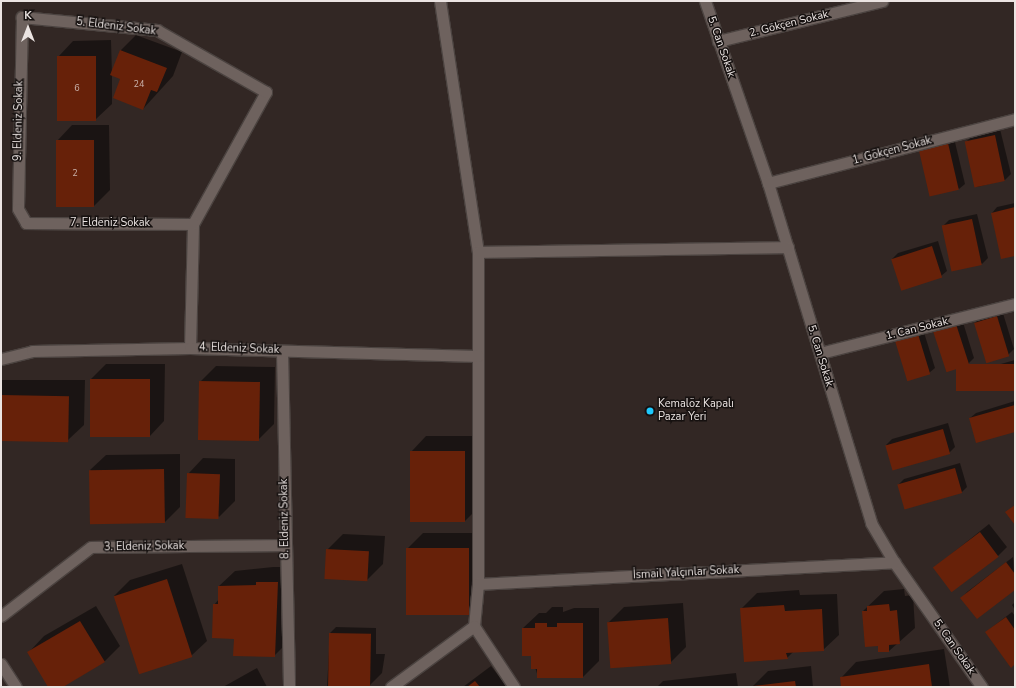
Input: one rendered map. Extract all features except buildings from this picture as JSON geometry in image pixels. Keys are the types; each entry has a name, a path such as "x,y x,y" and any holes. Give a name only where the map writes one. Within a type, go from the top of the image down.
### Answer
{"street":[{"path":"440,1 478,252 478,584 474,626 514,687"},
{"name":"5. Can Sokak","path":"706,1 718,41 768,183 871,523 894,562 982,687"},
{"name":"2. Gökçen Sokak","path":"718,41 882,1"},
{"name":"5. Eldeniz Sokak","path":"22,17 157,30 266,92 193,224"},
{"name":"9. Eldeniz Sokak","path":"22,17 18,209 26,223"},
{"name":"1. Gökçen Sokak","path":"768,183 1015,119"},
{"name":"7. Eldeniz Sokak","path":"26,223 193,224"},
{"path":"190,348 193,224"},
{"path":"478,252 788,247"},
{"name":"1. Can Sokak","path":"820,353 1015,304"},
{"name":"4. Eldeniz Sokak","path":"1,359 32,351 190,348 478,356"},
{"name":"8. Eldeniz Sokak","path":"282,351 289,687"},
{"name":"3. Eldeniz Sokak","path":"1,616 91,547 286,546"},
{"name":"İsmail Yalçınlar Sokak","path":"478,584 894,562"},
{"path":"391,687 474,626"},
{"path":"1,664 16,687"}],"place":[{"name":"Kemalöz Kapalı Pazar Yeri","path":"650,411"}]}
